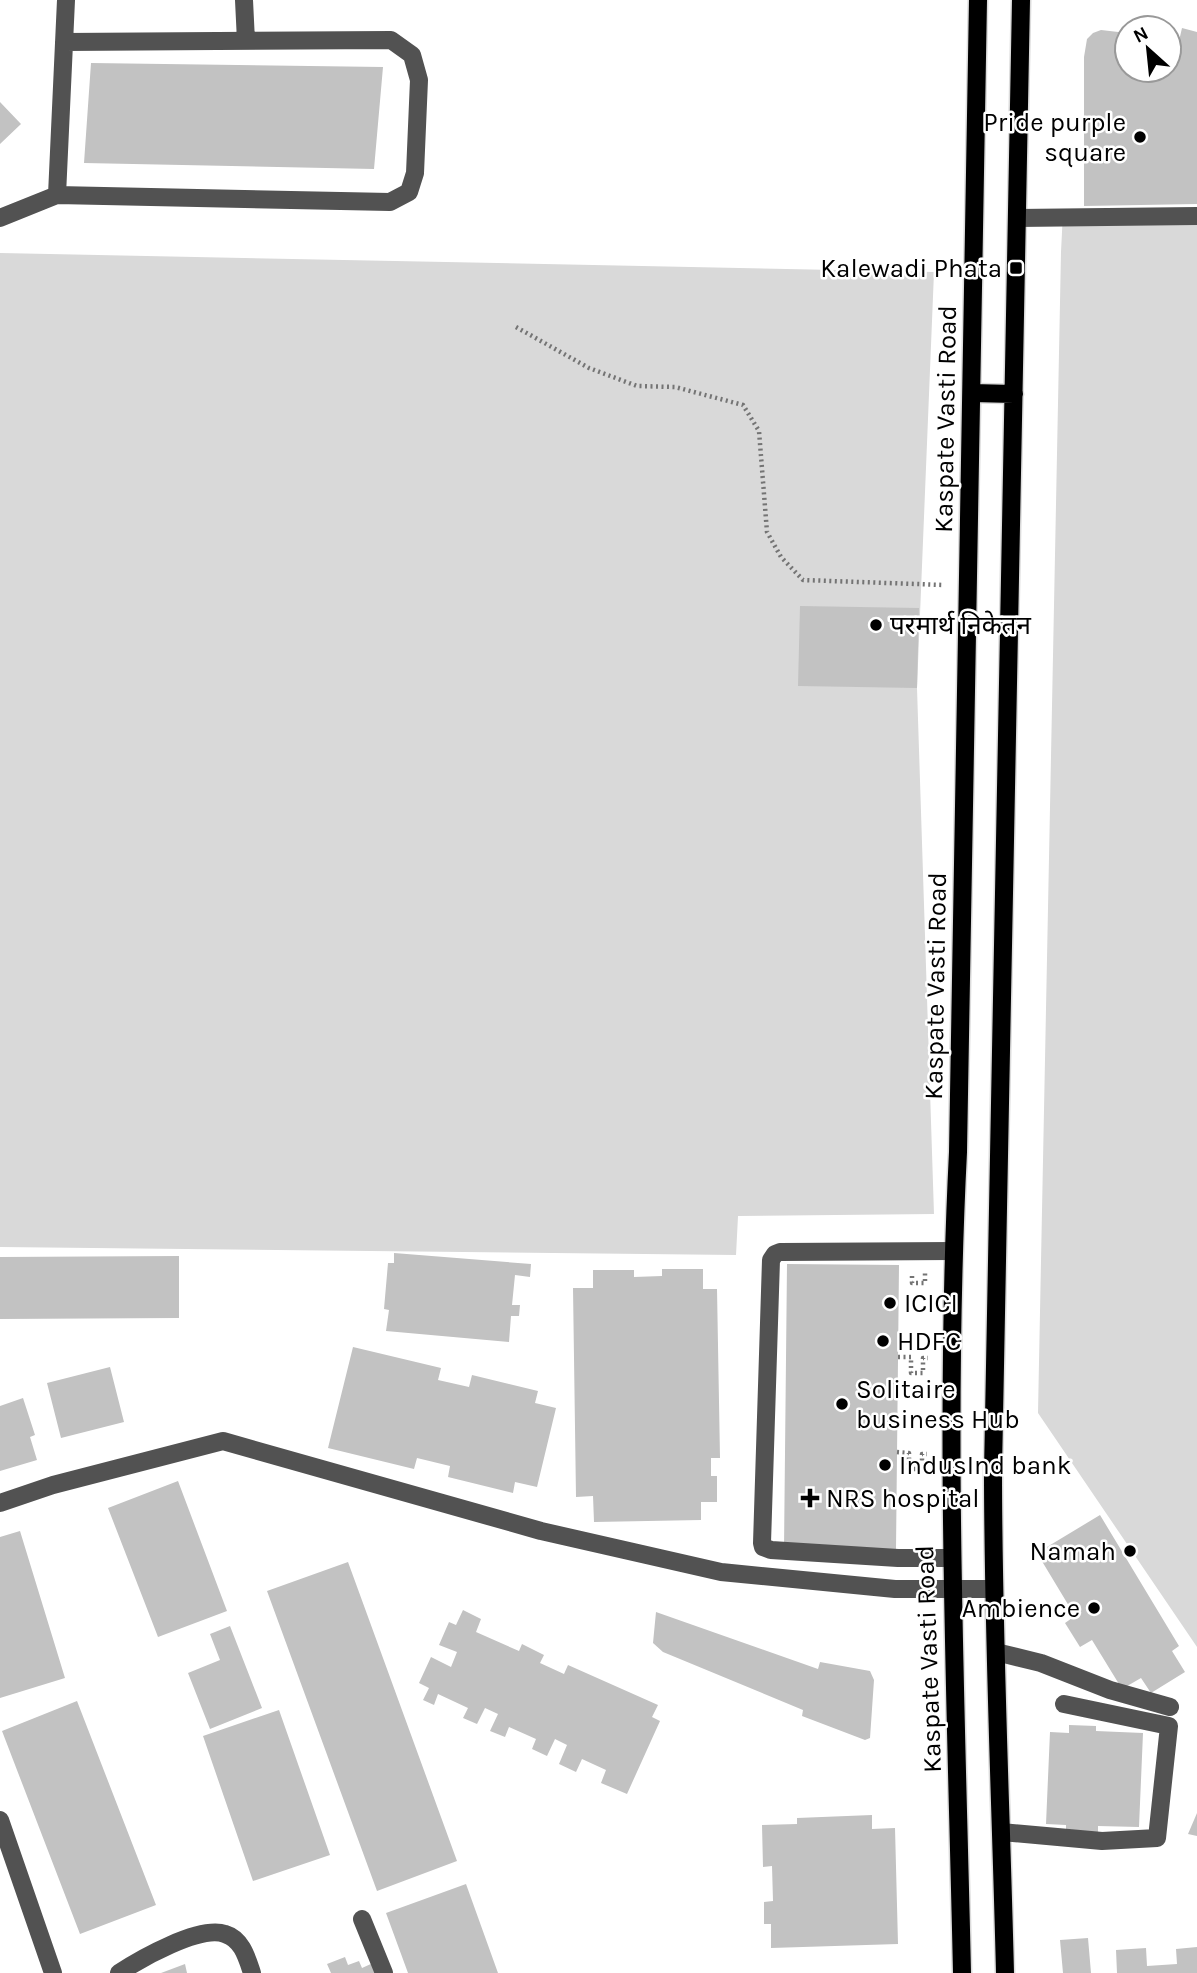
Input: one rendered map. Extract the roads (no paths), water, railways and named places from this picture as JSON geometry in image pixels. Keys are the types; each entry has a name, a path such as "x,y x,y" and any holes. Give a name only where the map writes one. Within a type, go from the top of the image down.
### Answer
{"main road":[{"name":"Kaspate Vasti Road","path":"962,1973 951,1558 953,1251 958,1152 978,0"},
{"path":"1005,1973 993,1589 1021,0"},
{"path":"972,393 1014,394"}],"street":[{"path":"57,195 66,0"},
{"path":"244,0 246,41"},
{"path":"0,218 57,195 390,202 409,192 415,173 419,80 412,55 391,40 64,42"},
{"path":"1017,218 1197,216"},
{"path":"951,1558 898,1558 771,1550 762,1544 773,1256 780,1252 953,1251"},
{"path":"0,1503 53,1485 223,1441 541,1531 721,1572 895,1589 993,1589"},
{"path":"996,1652 1041,1663 1110,1690 1170,1707"},
{"path":"1001,1832 1102,1841 1157,1838 1169,1726 1064,1704"},
{"path":"0,1820 7,1866 52,1973"},
{"path":"362,1919 384,1973"},
{"path":"119,1973 137,1961 206,1933 225,1933 237,1941 246,1954 252,1973"}],"place":[{"name":"Pride purple square","path":"1140,137"},
{"name":"Kalewadi Phata","path":"1016,268"},
{"name":"परमार्थ निकेतन","path":"876,625"},
{"name":"ICICI","path":"890,1303"},
{"name":"HDFC","path":"883,1341"},
{"name":"Solitaire business Hub","path":"842,1404"},
{"name":"IndusInd bank","path":"885,1465"},
{"name":"NRS hospital","path":"810,1498"},
{"name":"Namah","path":"1130,1551"},
{"name":"Ambience","path":"1094,1608"}]}
